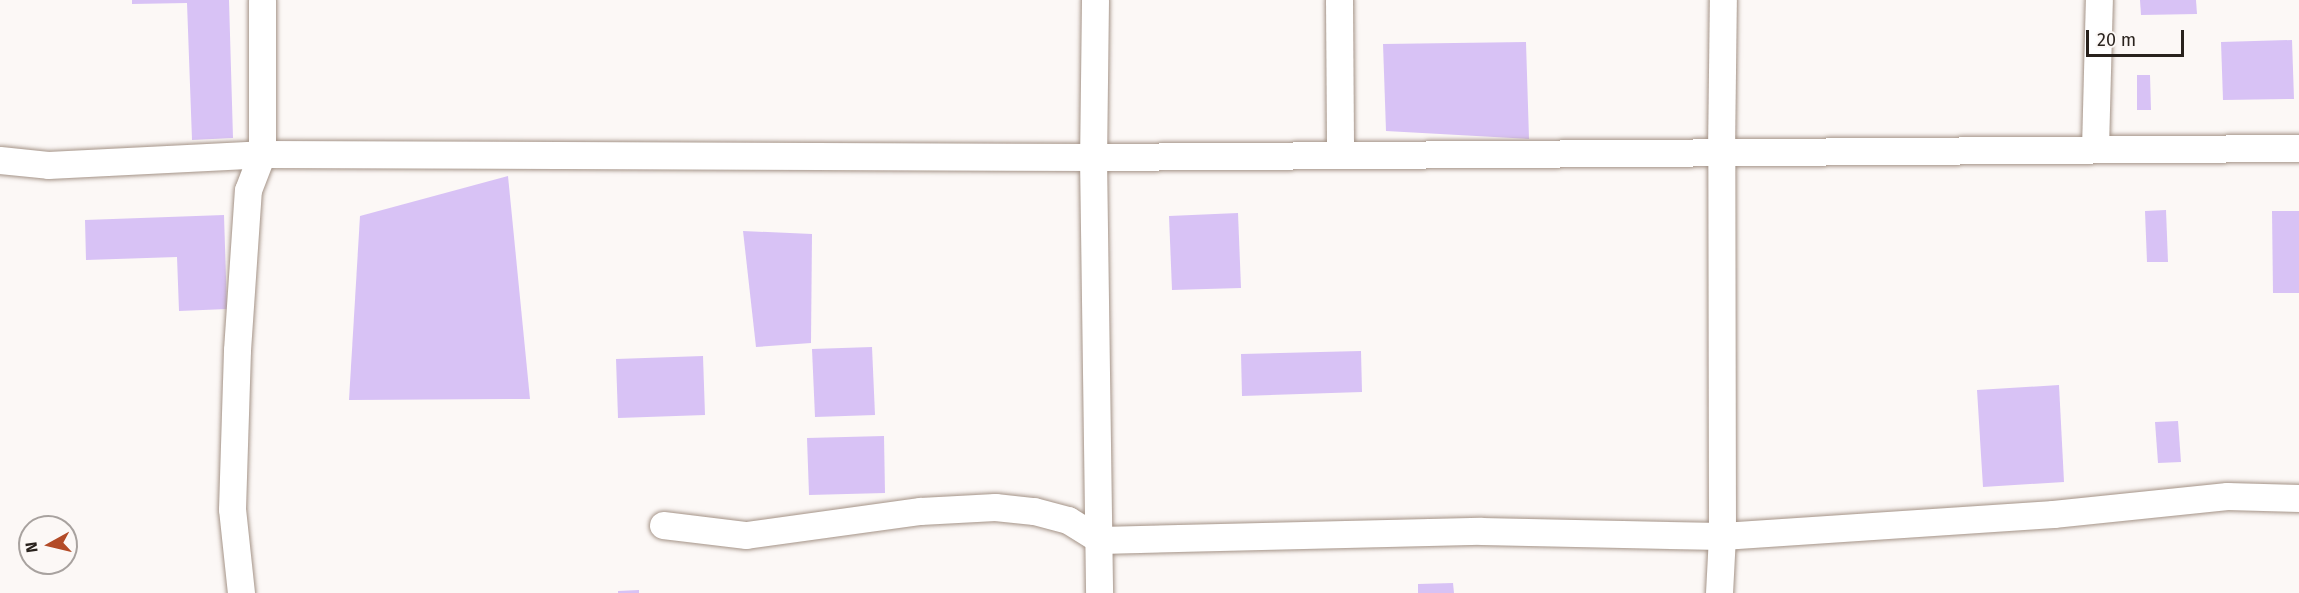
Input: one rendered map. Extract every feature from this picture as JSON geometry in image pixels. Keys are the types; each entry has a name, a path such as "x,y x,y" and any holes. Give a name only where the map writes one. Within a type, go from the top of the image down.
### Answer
{"street":[{"path":"241,593 232,509 237,350 248,190 262,154 262,0"},
{"path":"1095,0 1093,157 1099,593"},
{"path":"1339,0 1340,155"},
{"path":"1719,593 1722,536 1723,0"},
{"path":"2096,148 2099,0"},
{"path":"0,160 48,165 262,154 1093,157 2299,148"},
{"path":"663,525 746,535 920,511 995,507 1034,511 1068,520 1100,540 1480,531 1722,536 2053,514 2227,496 2299,498"}],"building":[{"path":"132,0 229,0 233,138 192,140 187,3 132,4"},
{"path":"2140,0 2196,0 2197,14 2141,15"},
{"path":"2292,40 2294,99 2223,100 2221,42"},
{"path":"1526,42 1529,139 1386,131 1383,44"},
{"path":"2137,75 2150,75 2151,110 2137,110"},
{"path":"508,176 530,399 349,400 360,216"},
{"path":"2166,210 2168,262 2147,262 2145,211"},
{"path":"2272,211 2299,211 2299,293 2273,293"},
{"path":"1238,213 1241,288 1172,290 1169,216"},
{"path":"224,215 227,309 179,311 177,257 86,260 85,220"},
{"path":"743,231 812,234 811,343 756,347"},
{"path":"872,347 875,415 815,417 812,349"},
{"path":"1361,351 1362,392 1242,396 1241,354"},
{"path":"703,356 705,415 618,418 616,359"},
{"path":"2059,385 2064,482 1983,487 1977,390"},
{"path":"2178,421 2181,462 2158,463 2155,422"},
{"path":"884,436 885,493 809,495 807,438"},
{"path":"1453,583 1454,593 1418,593 1418,584"},
{"path":"639,590 639,593 618,593 618,591"}]}
